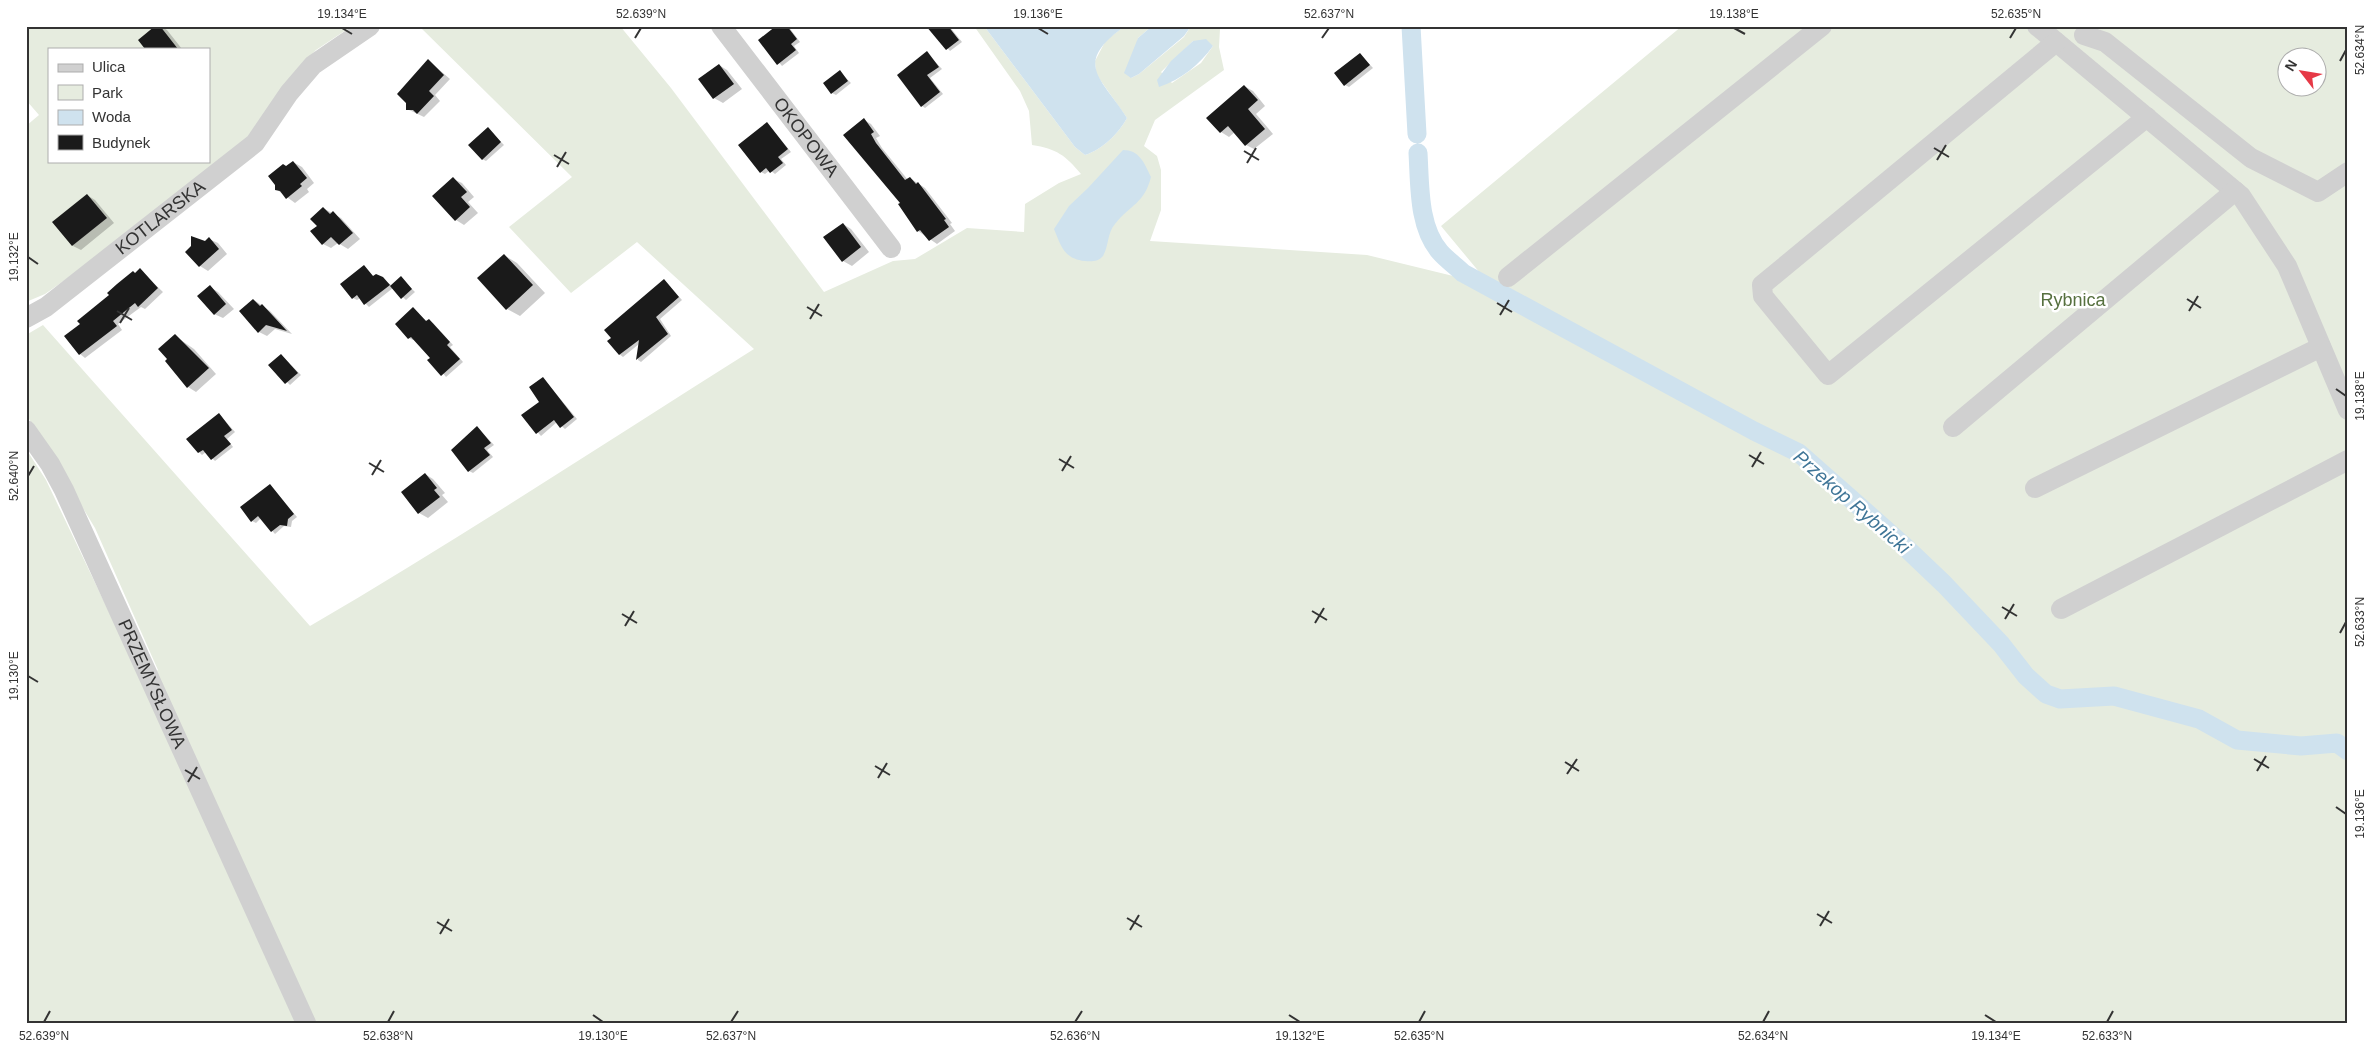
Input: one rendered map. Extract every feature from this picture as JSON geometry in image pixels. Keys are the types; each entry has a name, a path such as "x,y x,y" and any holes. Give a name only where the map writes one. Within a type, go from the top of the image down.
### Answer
{"street":[{"name":"KOTLARSKA","path":"26,318 46,307 255,143 290,93 313,65 370,26"},
{"name":"OKOPOWA","path":"721,26 891,248"},
{"path":"1508,277 1822,26"},
{"path":"2037,26 2242,196 2287,266 2348,410"},
{"path":"2147,116 1828,374 1763,296 1762,285 2063,48 2088,31 2105,42 2251,158 2318,192 2348,172"},
{"path":"1953,427 2235,191"},
{"path":"2035,488 2321,346"},
{"name":"PRZEMYSŁOWA","path":"26,430 50,464 64,490 306,1023"},
{"path":"2062,608 2348,460"}],"green space":[{"path":"26,26 352,26 316,50 289,79 257,133 82,268 45,294 26,302 26,126 39,115 26,100"},
{"name":"Rybnica","path":"419,26 620,26 671,88 824,292 893,261 915,259 967,228 1024,232 1025,204 1059,183 1081,174 1060,154 1032,145 1029,111 1020,91 974,26 984,26 1075,147 1085,155 1098,149 1109,140 1127,118 1096,74 1095,61 1106,40 1125,26 1152,26 1138,38 1131,78 1139,74 1184,37 1191,26 1218,26 1220,29 1219,47 1224,70 1155,120 1144,146 1157,156 1161,170 1161,210 1150,241 1367,255 1490,285 1441,226 1682,26 2348,26 2348,1023 26,1023 26,449 46,480 141,679 158,670 95,528 26,414 26,335 43,325 310,626 478,524 754,349 637,242 571,293 509,227 572,177","holes":["1193,41 1213,46 1201,63 1172,83 1161,72"]}],"water":[{"path":"984,26 1125,26 1109,39 1099,51 1095,61 1096,71 1101,81 1127,118 1104,145 1085,155 1075,147"},
{"path":"1152,26 1191,26 1184,36 1139,74 1131,78 1124,73 1138,38"},
{"path":"1206,39 1213,46 1202,59 1183,76 1159,87 1157,80 1171,61 1193,41"},
{"path":"1123,150 1137,155 1151,177 1145,193 1112,228 1105,252 1101,258 1090,261 1072,258 1064,251 1054,229 1069,206"}],"building":[{"path":"155,26 160,26 177,48 144,48 138,40"},
{"path":"776,26 787,26 797,39 791,44 796,50 777,65 758,40"},
{"path":"926,26 948,26 959,40 946,50"},
{"path":"927,51 939,67 927,75 940,92 921,107 897,75"},
{"path":"1360,53 1370,65 1344,86 1334,73"},
{"path":"428,59 444,75 429,91 434,96 417,114 413,110 406,110 406,103 397,94"},
{"path":"719,64 734,84 713,99 698,79"},
{"path":"840,70 848,81 831,94 823,83"},
{"path":"1244,85 1258,100 1248,109 1265,129 1245,146 1228,126 1220,133 1206,118"},
{"path":"864,118 874,132 871,134 876,143 905,180 910,177 916,184 918,182 946,219 944,220 949,227 929,241 920,230 917,232 898,204 900,203 843,135"},
{"path":"767,122 788,149 778,157 783,163 770,173 766,168 760,173 738,145"},
{"path":"488,127 501,142 482,160 468,145"},
{"path":"293,161 307,178 300,184 302,186 286,199 280,191 275,190 275,185 268,176 283,164 286,166"},
{"path":"453,177 467,192 461,197 470,207 455,221 432,196"},
{"path":"87,194 107,218 72,246 52,222"},
{"path":"323,207 330,214 333,211 353,233 339,245 331,237 322,245 310,231 317,226 310,219"},
{"path":"843,223 861,247 842,262 823,237"},
{"path":"191,236 205,241 209,237 219,249 199,267 185,252 191,246"},
{"path":"504,254 533,285 506,310 477,278"},
{"path":"364,265 373,276 376,274 383,277 390,285 364,305 357,295 352,299 340,284"},
{"path":"140,268 158,288 138,307 135,303 113,321 117,326 79,355 64,336 80,324 77,321 109,295 107,293 117,284 133,271 135,273"},
{"path":"401,276 412,289 401,299 390,286"},
{"path":"664,279 679,297 656,317 668,334 636,360 639,340 619,355 607,341 611,338 604,330"},
{"path":"210,285 226,304 214,315 197,296"},
{"path":"253,299 260,306 262,304 287,331 266,325 258,333 239,311"},
{"path":"413,307 426,321 429,319 450,342 447,345 460,359 441,376 427,360 430,358 411,337 408,339 395,324"},
{"path":"175,334 209,368 187,388 165,361 167,359 158,349"},
{"path":"281,354 298,373 285,384 268,365"},
{"path":"543,377 574,417 560,428 554,420 536,434 521,415 539,402 529,387"},
{"path":"219,413 232,430 224,436 231,444 211,460 203,450 198,453 186,439"},
{"path":"477,426 491,443 484,448 490,455 468,472 451,450"},
{"path":"425,473 437,488 434,490 440,497 418,514 401,492"},
{"path":"270,484 294,514 288,519 287,526 280,525 271,532 258,516 251,522 240,507"}],"waterway":[{"name":"Przekop Rybnicki","path":"1411,26 1417,134"},
{"name":"Przekop Rybnicki","path":"1418,153 1420,192 1428,230 1440,252 1463,273 1754,431 1799,453 1902,544 1944,584 2001,644 2026,676 2046,694 2060,699 2114,696 2199,719 2237,740 2301,746 2337,743 2348,751"}]}
